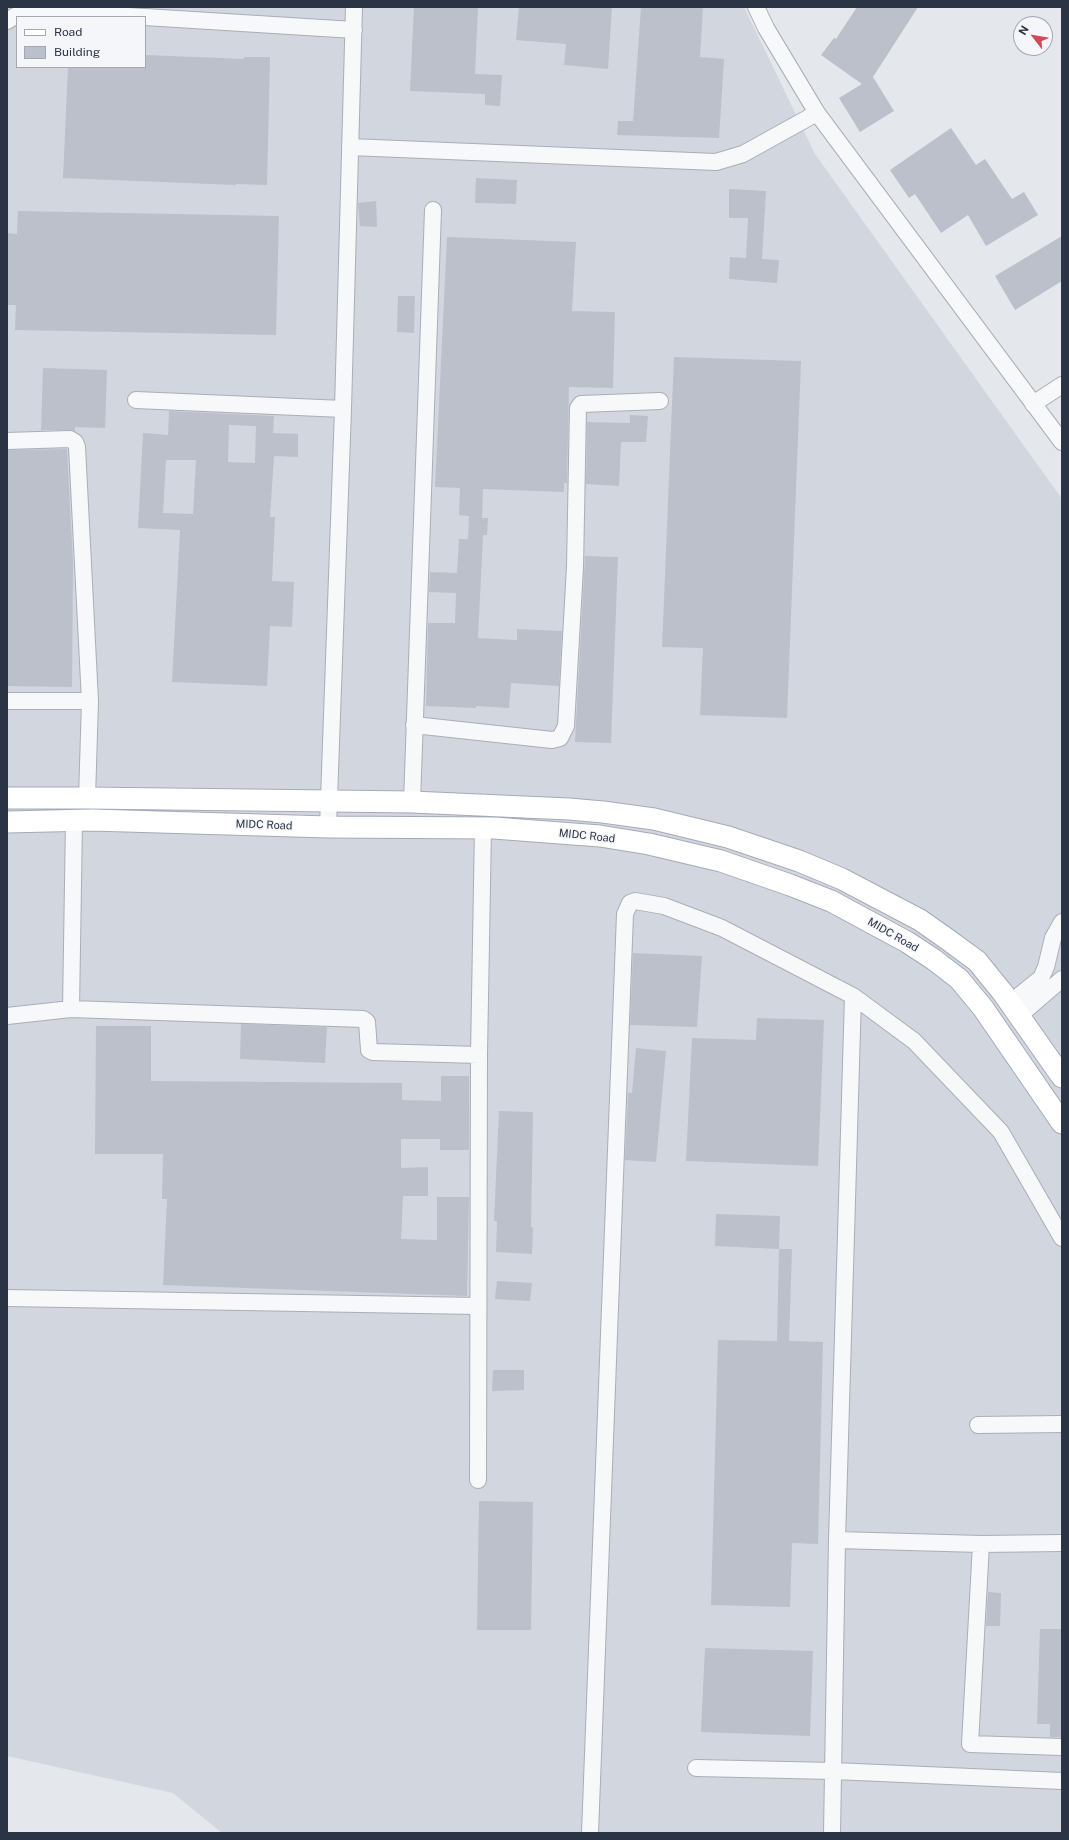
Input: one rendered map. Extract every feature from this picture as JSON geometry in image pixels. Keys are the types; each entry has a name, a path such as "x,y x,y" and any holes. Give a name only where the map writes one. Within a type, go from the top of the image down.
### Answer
{"main road":[{"path":"7,798 412,802 604,812 654,819 728,837 799,861 842,878 920,920 977,961 1014,1009 1062,1077"},
{"name":"MIDC Road","path":"7,822 74,821 328,827 483,828 600,836 649,844 721,861 831,901 907,942 959,980 983,1008 1062,1123"}],"street":[{"path":"328,827 343,409 354,7"},
{"path":"756,7 766,28 817,113 1062,442"},
{"path":"7,21 15,16 46,9 133,16"},
{"path":"146,17 354,30"},
{"path":"350,147 716,162 743,154 817,113"},
{"path":"412,802 433,210"},
{"path":"1034,404 1062,385"},
{"path":"136,400 343,409"},
{"path":"414,725 552,740 560,738 566,726 575,567 578,408 581,404 660,401"},
{"path":"7,441 70,440 75,442 90,701 87,798"},
{"path":"7,701 90,701"},
{"path":"71,1009 74,821"},
{"path":"478,1480 479,1054 483,828"},
{"path":"590,1833 625,914 628,907 634,901 664,906 722,928 853,996 914,1041 1000,1132 1062,1238"},
{"path":"1014,1009 1041,978 1056,949 1058,928 1062,922"},
{"path":"1014,1009 1062,979"},
{"path":"832,1833 837,1540 853,996"},
{"path":"7,1016 71,1009 363,1019 367,1022 370,1050 373,1052 479,1054"},
{"path":"7,1298 478,1306"},
{"path":"978,1426 1062,1424"},
{"path":"837,1540 981,1544 1062,1543"},
{"path":"981,1544 970,1744 1062,1747"},
{"path":"696,1768 834,1771 1062,1781"}],"shaded area":[{"path":"7,7 744,7 815,154 1062,499 1062,1833 222,1833 173,1793 7,1756"}],"building":[{"path":"414,7 478,7 475,74 502,75 500,106 485,105 485,94 410,91"},
{"path":"519,7 612,7 608,69 564,65 566,44 516,40"},
{"path":"641,7 703,7 700,57 724,59 719,138 617,135 618,121 633,121"},
{"path":"857,7 918,7 873,77 894,111 860,132 839,98 862,84 821,55 834,38 836,39"},
{"path":"146,55 244,59 244,57 270,57 267,185 63,178 68,68 146,68"},
{"path":"951,128 976,165 985,159 1012,199 1024,192 1038,215 986,246 968,215 941,233 915,194 909,198 890,170"},
{"path":"476,178 517,180 516,204 475,203"},
{"path":"729,189 766,191 762,259 779,260 777,283 729,279 730,257 746,258 748,218 729,218"},
{"path":"376,201 377,227 360,226 358,203"},
{"path":"18,211 279,216 276,335 15,330 16,305 7,305 7,233 17,234"},
{"path":"1062,236 1062,281 1015,310 995,276"},
{"path":"447,237 576,242 572,311 615,312 613,388 569,387 567,483 564,483 564,492 483,489 482,518 488,518 487,535 483,535 478,638 517,640 517,629 562,631 559,686 511,683 509,708 476,706 476,708 426,706 428,623 455,623 456,593 429,592 430,572 457,573 459,539 468,539 469,516 459,515 460,488 435,487"},
{"path":"398,296 415,296 414,333 397,332"},
{"path":"674,357 801,361 787,718 700,715 703,648 662,647"},
{"path":"43,368 107,370 105,428 75,427 75,431 41,430"},
{"path":"169,411 274,416 273,433 298,434 298,457 274,456 270,517 275,517 272,581 294,582 292,627 270,626 267,686 172,682 180,530 138,528 143,433 168,435","holes":["229,425 256,426 255,463 228,462","166,460 196,460 193,514 163,513"]},
{"path":"630,415 648,416 646,442 621,442 619,486 586,484 587,422 630,423"},
{"path":"67,449 73,562 72,687 7,686 7,450"},
{"path":"585,556 618,557 611,743 575,742"},
{"path":"633,953 702,956 697,1027 630,1025"},
{"path":"757,1018 824,1020 818,1166 686,1161 692,1038 756,1040"},
{"path":"241,1024 327,1027 325,1063 240,1059"},
{"path":"96,1026 151,1026 151,1081 402,1083 402,1100 441,1101 441,1076 469,1076 469,1150 440,1150 440,1139 401,1139 401,1168 428,1167 428,1196 403,1196 401,1239 437,1240 437,1197 469,1197 467,1296 163,1285 167,1199 162,1199 163,1154 95,1154"},
{"path":"636,1048 666,1051 656,1162 625,1160 628,1093 632,1093"},
{"path":"499,1111 533,1112 532,1254 496,1252 497,1221 494,1221"},
{"path":"716,1214 780,1216 779,1249 715,1246"},
{"path":"779,1249 792,1249 789,1341 823,1342 818,1544 792,1543 790,1607 711,1605 718,1340 777,1341"},
{"path":"497,1281 532,1283 530,1301 495,1299"},
{"path":"493,1370 524,1370 524,1390 492,1391"},
{"path":"479,1501 533,1502 531,1630 477,1630"},
{"path":"988,1592 1001,1593 1000,1626 986,1626"},
{"path":"1040,1629 1062,1629 1062,1737 1050,1737 1050,1724 1037,1724"},
{"path":"705,1648 813,1651 810,1736 701,1732"}]}
